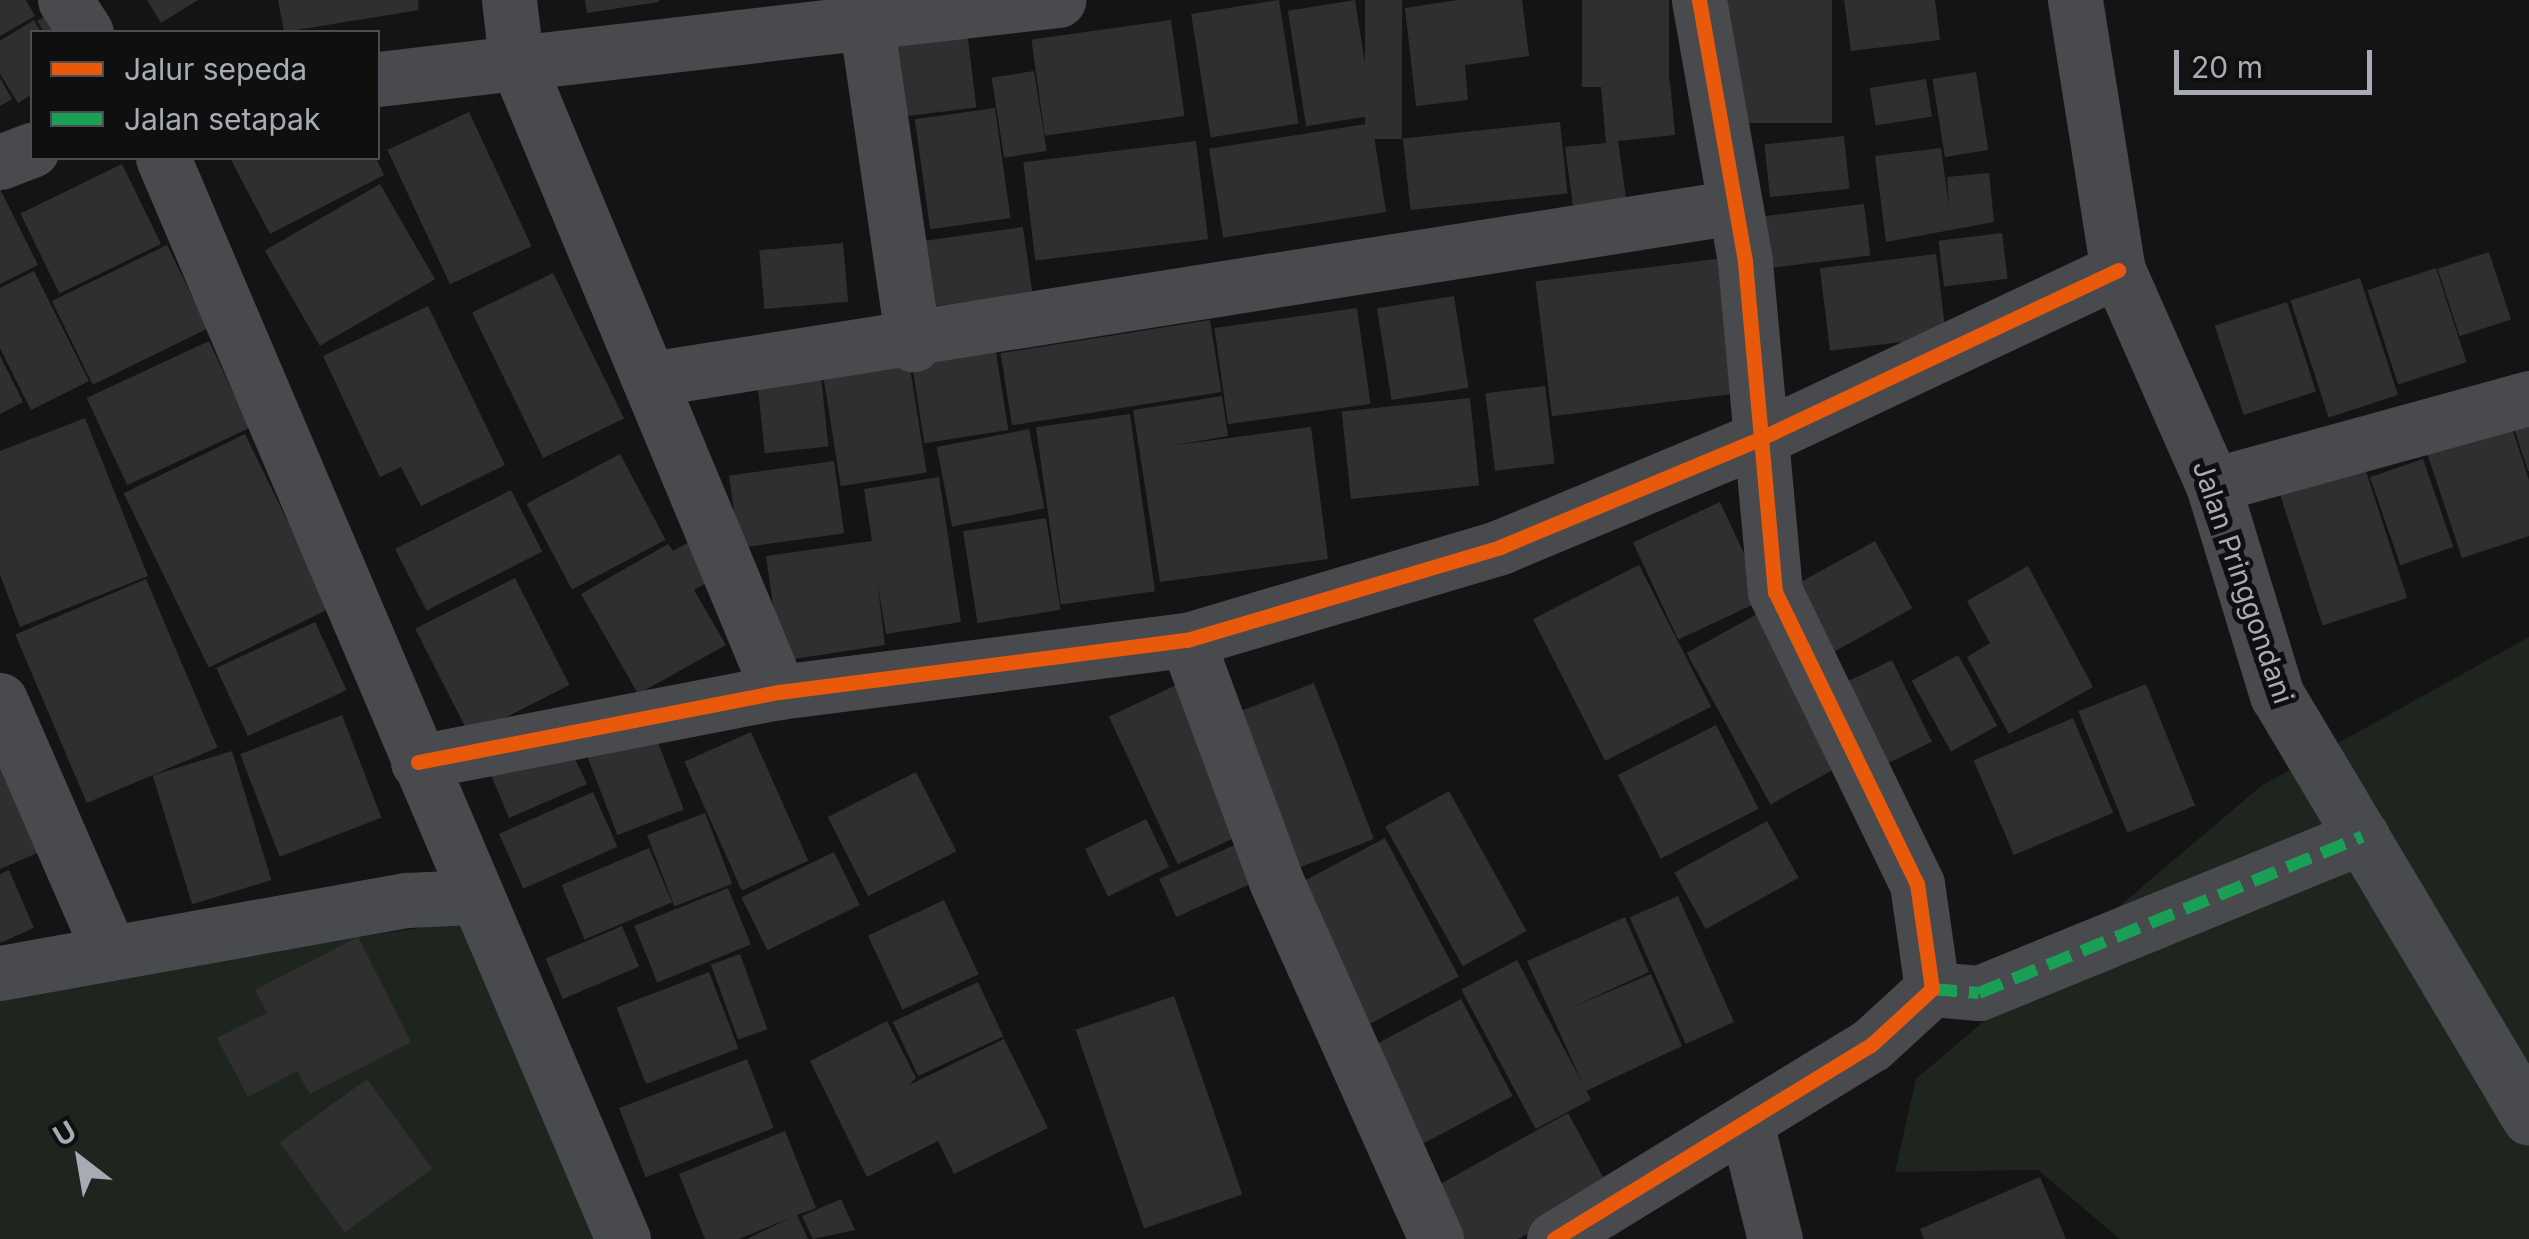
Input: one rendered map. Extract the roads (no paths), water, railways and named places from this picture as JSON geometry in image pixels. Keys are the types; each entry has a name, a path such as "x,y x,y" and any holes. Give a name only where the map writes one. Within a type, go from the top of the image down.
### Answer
{"street":[{"path":"66,0 85,30"},
{"path":"508,0 516,60 780,692"},
{"path":"380,79 865,10 1058,0"},
{"path":"1554,1239 1746,1123 1917,1013 1932,989 1918,884 1775,592 1736,206 1699,0"},
{"name":"Jalan Pringgondani","path":"2075,0 2118,270 2213,485 2277,695 2529,1118"},
{"path":"865,10 913,344"},
{"path":"0,162 30,151"},
{"path":"164,160 472,897 623,1239"},
{"path":"650,379 913,344 1736,206"},
{"path":"418,762 780,692 1186,640 1500,547 1758,439 2118,270"},
{"path":"2213,485 2529,398"},
{"path":"1186,640 1276,881 1436,1239"},
{"path":"0,700 110,952"},
{"path":"1932,989 1979,993 2362,837"},
{"path":"0,973 407,900 472,897"},
{"path":"1746,1123 1775,1239"}]}
